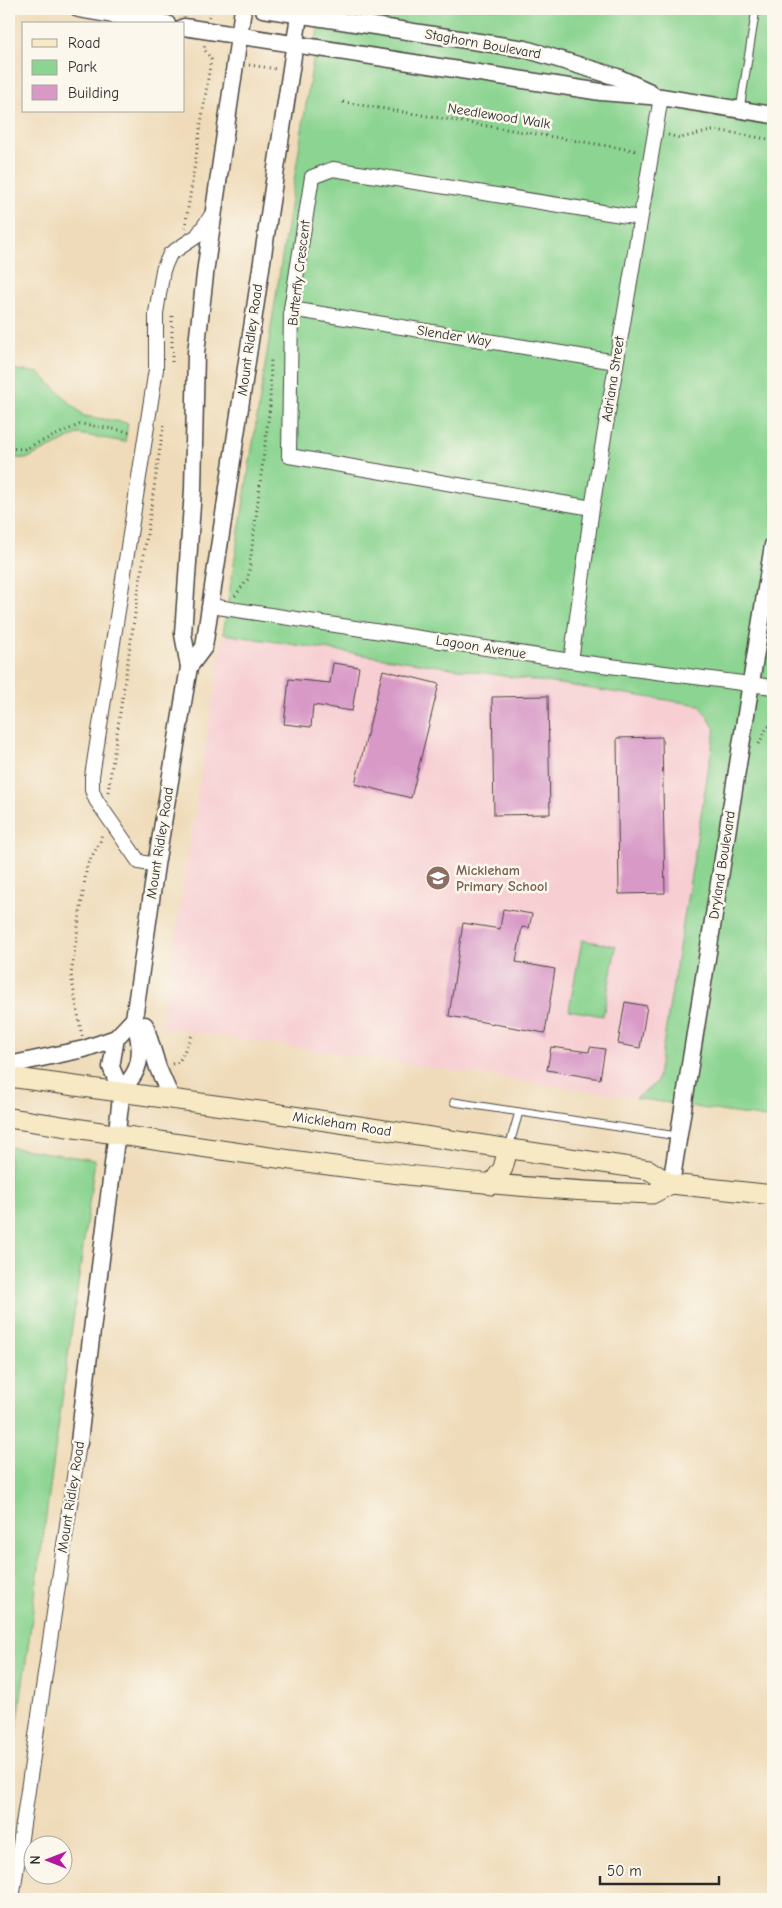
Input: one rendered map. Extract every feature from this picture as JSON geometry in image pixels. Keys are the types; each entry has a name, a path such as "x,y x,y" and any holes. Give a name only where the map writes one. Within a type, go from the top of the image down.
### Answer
{"main road":[{"name":"Mickleham Road","path":"9,1077 267,1112 649,1170 671,1184 773,1195"},
{"name":"Mickleham Road","path":"9,1118 404,1176 491,1186 652,1194 671,1184"},
{"path":"491,1186 503,1168 508,1149"}],"street":[{"path":"79,9 155,22"},
{"name":"Mount Ridley Road","path":"12,1899 80,1443 92,1320 118,1135 122,1093 136,1072 140,1041 134,1019 137,996 156,865 189,667 183,634 193,490 196,353 213,212 243,9"},
{"name":"Staghorn Boulevard","path":"263,9 299,11 525,49 617,77 661,98"},
{"name":"Mount Ridley Road","path":"189,667 204,648 218,607 299,11"},
{"name":"Staghorn Boulevard","path":"185,26 294,45 601,92 661,98 773,115"},
{"name":"Adriana Street","path":"571,661 592,508 661,98"},
{"name":"Butterfly Crescent","path":"592,508 289,456 292,309 312,177 333,169 640,218"},
{"path":"156,865 138,862 96,800 92,790 92,776 156,369 156,313 163,270 170,254 197,236 213,212"},
{"name":"Slender Way","path":"292,309 616,362"},
{"name":"Dryland Boulevard","path":"671,1184 677,1136 773,545"},
{"name":"Lagoon Avenue","path":"218,607 571,661 773,687"},
{"path":"137,996 158,1068 172,1100"},
{"path":"9,1065 84,1049 116,1038 134,1019"},
{"name":"Mount Ridley Road","path":"116,1038 111,1067 122,1093"}],"lane":[{"path":"740,109 756,9"},
{"path":"454,1102 677,1136"},
{"path":"508,1149 519,1112"}],"path":[{"path":"211,60 290,72"},
{"name":"Needlewood Walk","path":"344,102 651,153"},
{"path":"654,133 680,138 716,130 773,140"},
{"path":"218,607 248,579 270,405 271,357"},
{"path":"9,448 24,449 81,424 162,436"}],"shaded area":[{"name":"Mickleham Primary School","path":"223,634 700,705 715,728 657,1083 636,1098 161,1027"}],"green space":[{"path":"321,9 773,9 773,1119 636,1098 657,1082 715,729 700,705 223,634"},
{"path":"9,369 39,373 84,416 128,423 125,442 78,434 26,459 9,457"},
{"path":"582,940 616,946 603,1016 569,1010"},
{"path":"9,1147 95,1160 9,1785"}],"building":[{"path":"333,663 359,667 352,711 313,705 311,727 284,724 289,679 330,683"},
{"path":"383,670 439,684 411,798 355,784"},
{"path":"548,696 550,814 494,815 492,697"},
{"path":"662,737 665,893 619,894 617,738"},
{"path":"503,909 532,914 529,928 522,927 516,962 555,969 545,1033 449,1016 463,923 500,929"},
{"path":"625,1002 647,1006 640,1048 618,1044"},
{"path":"551,1047 589,1052 590,1047 605,1049 600,1079 547,1070"}],"place":[{"name":"Mickleham Primary School","path":"438,878"}]}
